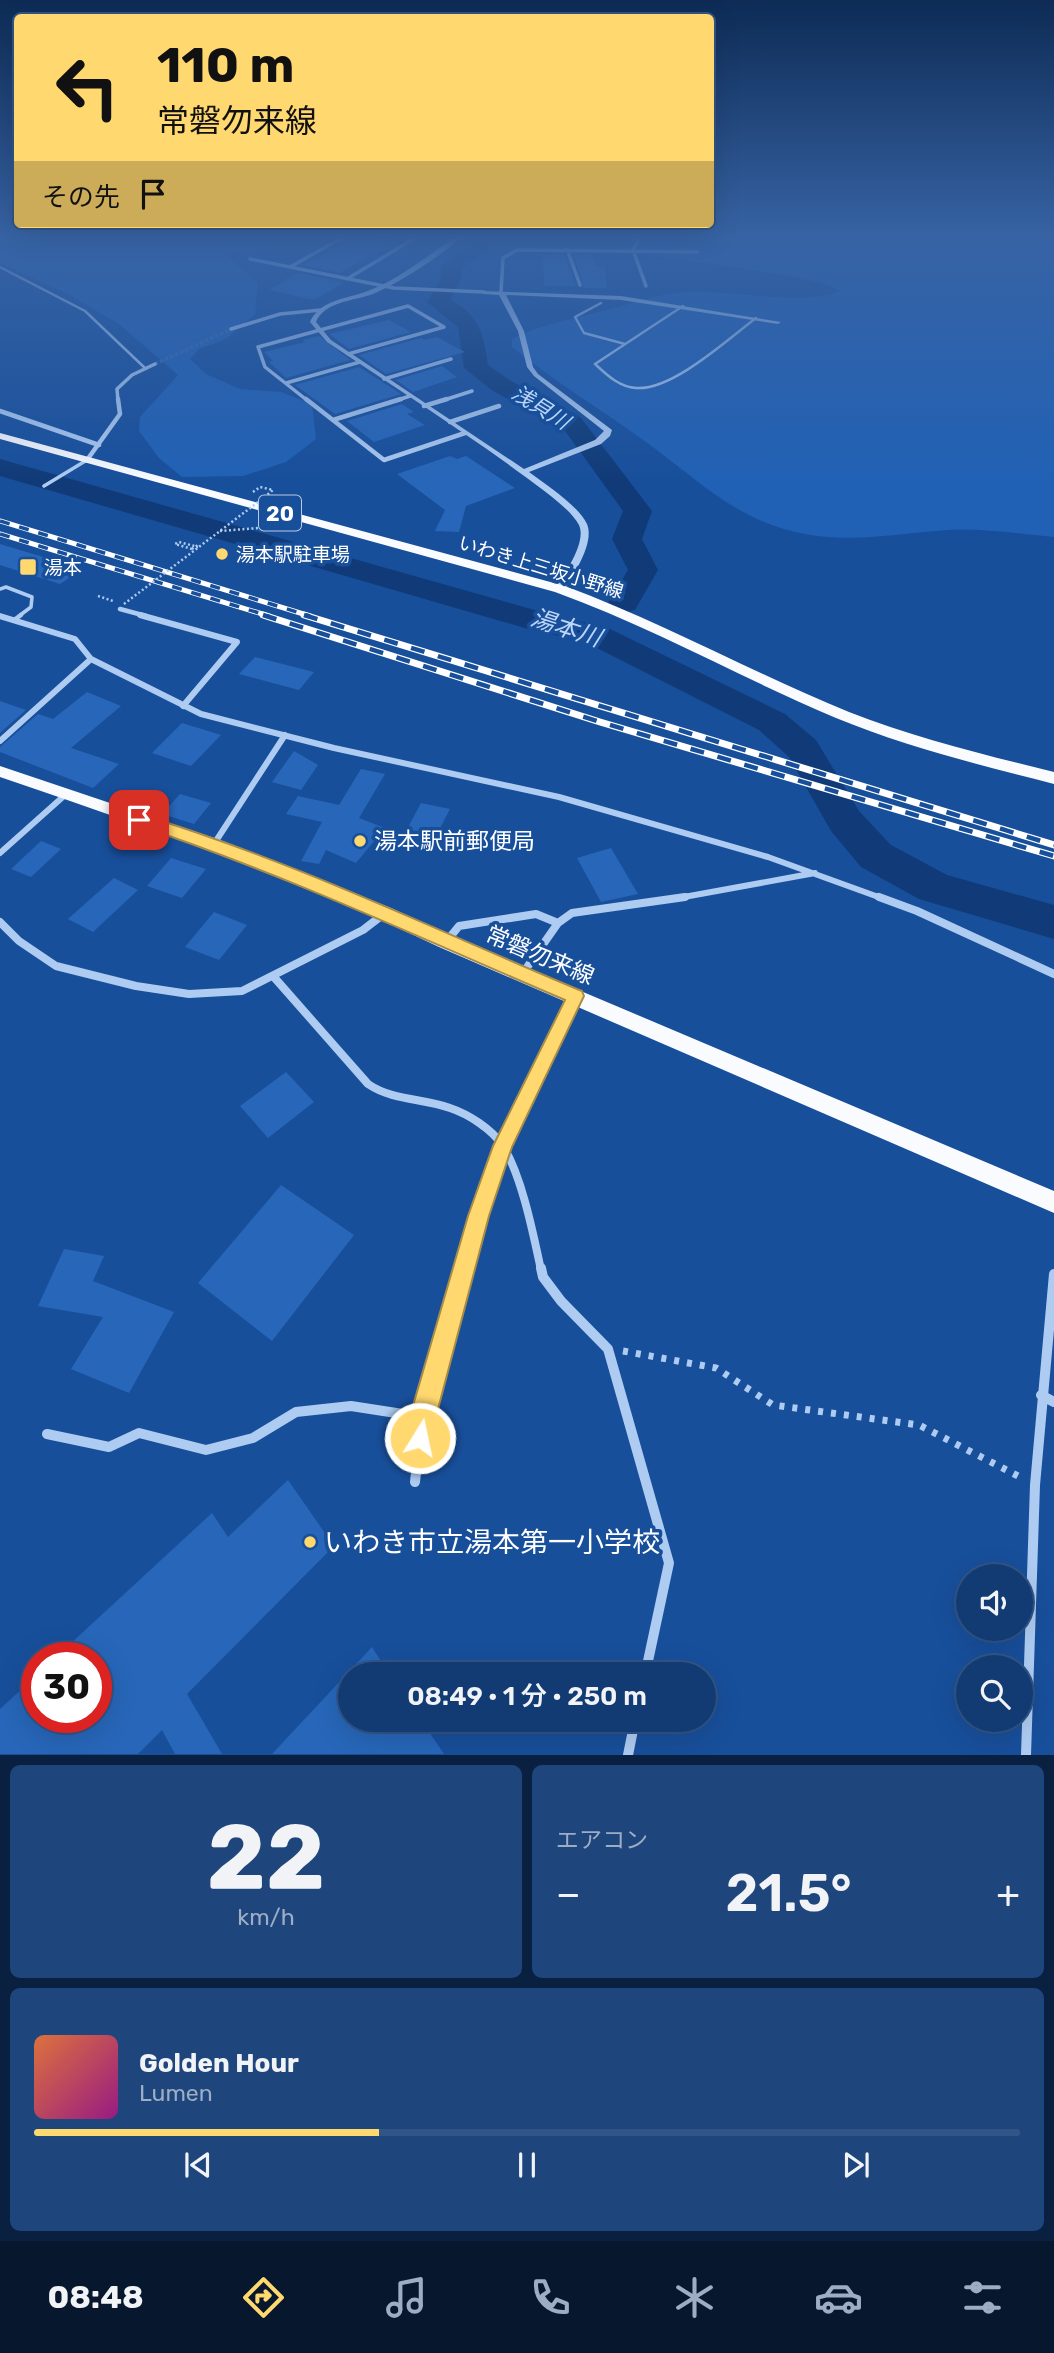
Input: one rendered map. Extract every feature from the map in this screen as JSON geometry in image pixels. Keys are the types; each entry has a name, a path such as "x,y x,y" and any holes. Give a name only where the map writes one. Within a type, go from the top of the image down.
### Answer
{"main road":[{"name":"いわき上三坂小野線","path":"0,436 560,589 635,617 884,732 1054,778"},
{"name":"常磐勿来線","path":"0,771 214,844 385,913 446,942 1054,1202"}],"street":[{"path":"231,329 271,317"},
{"path":"314,317 313,322 318,330 348,354 557,496 582,521 585,534 583,547 560,589"},
{"path":"367,317 258,347 265,367 384,460 465,433"},
{"path":"348,354 444,327 427,317"},
{"path":"513,317 524,339 530,367 536,375 608,430 598,442 523,472"},
{"path":"749,317 778,322"},
{"path":"384,379 451,359"},
{"path":"286,383 360,362"},
{"path":"87,460 120,414 117,389 132,375 155,364"},
{"path":"424,405 472,391"},
{"path":"333,420 411,396"},
{"path":"450,422 499,406"},
{"path":"0,411 99,445"},
{"path":"122,606 237,642 183,706"},
{"path":"0,616 75,639 92,659 183,706 229,723 559,796 816,873 917,911 1054,974"},
{"path":"0,741 92,659"},
{"path":"214,844 285,735"},
{"path":"0,853 65,795"},
{"path":"523,973 558,923 572,913 695,896 816,873"},
{"path":"0,922 19,941 56,966 136,986 189,994 243,991 363,930 385,913"},
{"path":"446,942 458,926 536,914 558,923"},
{"path":"273,976 368,1083 381,1093 451,1108 489,1130 503,1146 525,1201 544,1277 561,1301 608,1349 669,1563 648,1662"},
{"path":"415,1482 422,1416 478,1216 503,1146 576,996"},
{"path":"1026,1755 1035,1485 1054,1274"},
{"path":"1041,1395 1054,1402"},
{"path":"47,1434 109,1447 139,1433 206,1450 253,1438 296,1412 351,1406 422,1416"},
{"path":"628,1755 633,1732"}],"lane":[{"path":"91,317 146,369"},
{"path":"575,317 584,333 625,344"},
{"path":"666,317 595,364 609,380 643,390 665,385 756,318"},
{"path":"44,486 87,460"},
{"path":"0,589 6,587 32,597 31,607 14,620"}],"path":[{"path":"122,606 262,499"},
{"path":"220,531 275,527 280,523"},
{"path":"179,542 198,546 192,549 175,544 179,542"},
{"path":"608,1349 716,1368 773,1405 919,1425 1035,1485"}],"shaded area":[{"path":"107,317 252,317 226,339 199,349 190,359 206,374 240,389 281,392 312,404 316,439 286,462 243,476 182,477 159,458 139,431 140,417 178,375 119,324"},
{"path":"579,317 1054,317 1054,537 948,530 876,537 822,537 759,520 720,498 512,347 512,339"}],"building":[{"path":"389,320 411,332 349,349 329,334"},
{"path":"319,336 350,360 286,378 269,362 273,361 264,352 306,342 302,340"},
{"path":"437,337 465,352 386,374 359,355 421,338 425,340"},
{"path":"442,366 457,377 413,392 396,380"},
{"path":"359,367 401,394 335,414 295,385"},
{"path":"402,404 414,412 407,414 425,425 374,442 347,421"},
{"path":"450,456 457,459 466,456 515,488 466,506 459,532 435,531 445,510 397,474"},
{"path":"0,544 83,569 60,584 0,565"},
{"path":"255,657 314,672 299,690 239,674"},
{"path":"87,692 121,706 71,748 119,764 93,788 0,752 0,747 38,714 53,719"},
{"path":"0,701 26,710 0,733"},
{"path":"182,723 221,735 191,766 152,753"},
{"path":"294,751 318,765 301,790 272,782"},
{"path":"361,769 385,774 359,818 385,828 356,863 326,850 319,864 301,861 322,822 286,814 298,796 339,805"},
{"path":"180,794 211,803 194,824 162,814"},
{"path":"421,803 450,809 436,836 407,829"},
{"path":"41,841 61,849 31,877 11,869"},
{"path":"611,848 638,894 601,902 577,858"},
{"path":"171,858 206,869 182,898 147,886"},
{"path":"114,878 138,890 93,932 68,919"},
{"path":"214,912 247,925 219,960 185,947"},
{"path":"286,1072 314,1102 268,1138 240,1106"},
{"path":"281,1185 354,1235 272,1341 198,1283"},
{"path":"64,1249 104,1256 93,1281 174,1312 129,1393 71,1369 103,1317 38,1306"},
{"path":"288,1480 334,1546 187,1694 222,1754 175,1754 162,1730 138,1754 0,1754 0,1709 21,1690 21,1733 112,1733 112,1642 72,1642 212,1513 228,1537"},
{"path":"372,1647 382,1662 358,1662"},
{"path":"338,1683 338,1732 429,1732 444,1754 272,1754"}],"waterway":[{"name":"浅貝川","path":"462,317 472,334 476,368 502,386 572,423 638,511 627,539 643,570 624,603"},
{"name":"湯本川","path":"0,467 537,621 596,635 772,722 803,749 845,821 876,856 934,888 1054,922"}],"tunnel":[{"path":"155,364 231,329"}],"railway":[{"path":"0,521 310,616"},
{"path":"0,534 269,616"},
{"path":"263,615 600,722 1054,856"},
{"path":"304,615 1054,845"}],"place":[{"name":"湯本駅駐車場","path":"222,554"},
{"name":"湯本","path":"28,567"},
{"name":"湯本駅前郵便局","path":"360,841"},
{"name":"いわき市立湯本第一小学校","path":"310,1542"}],"route":[{"path":"139,820 214,844 385,913 446,942 576,996 503,1146 478,1216 422,1416 420,1438"}]}
